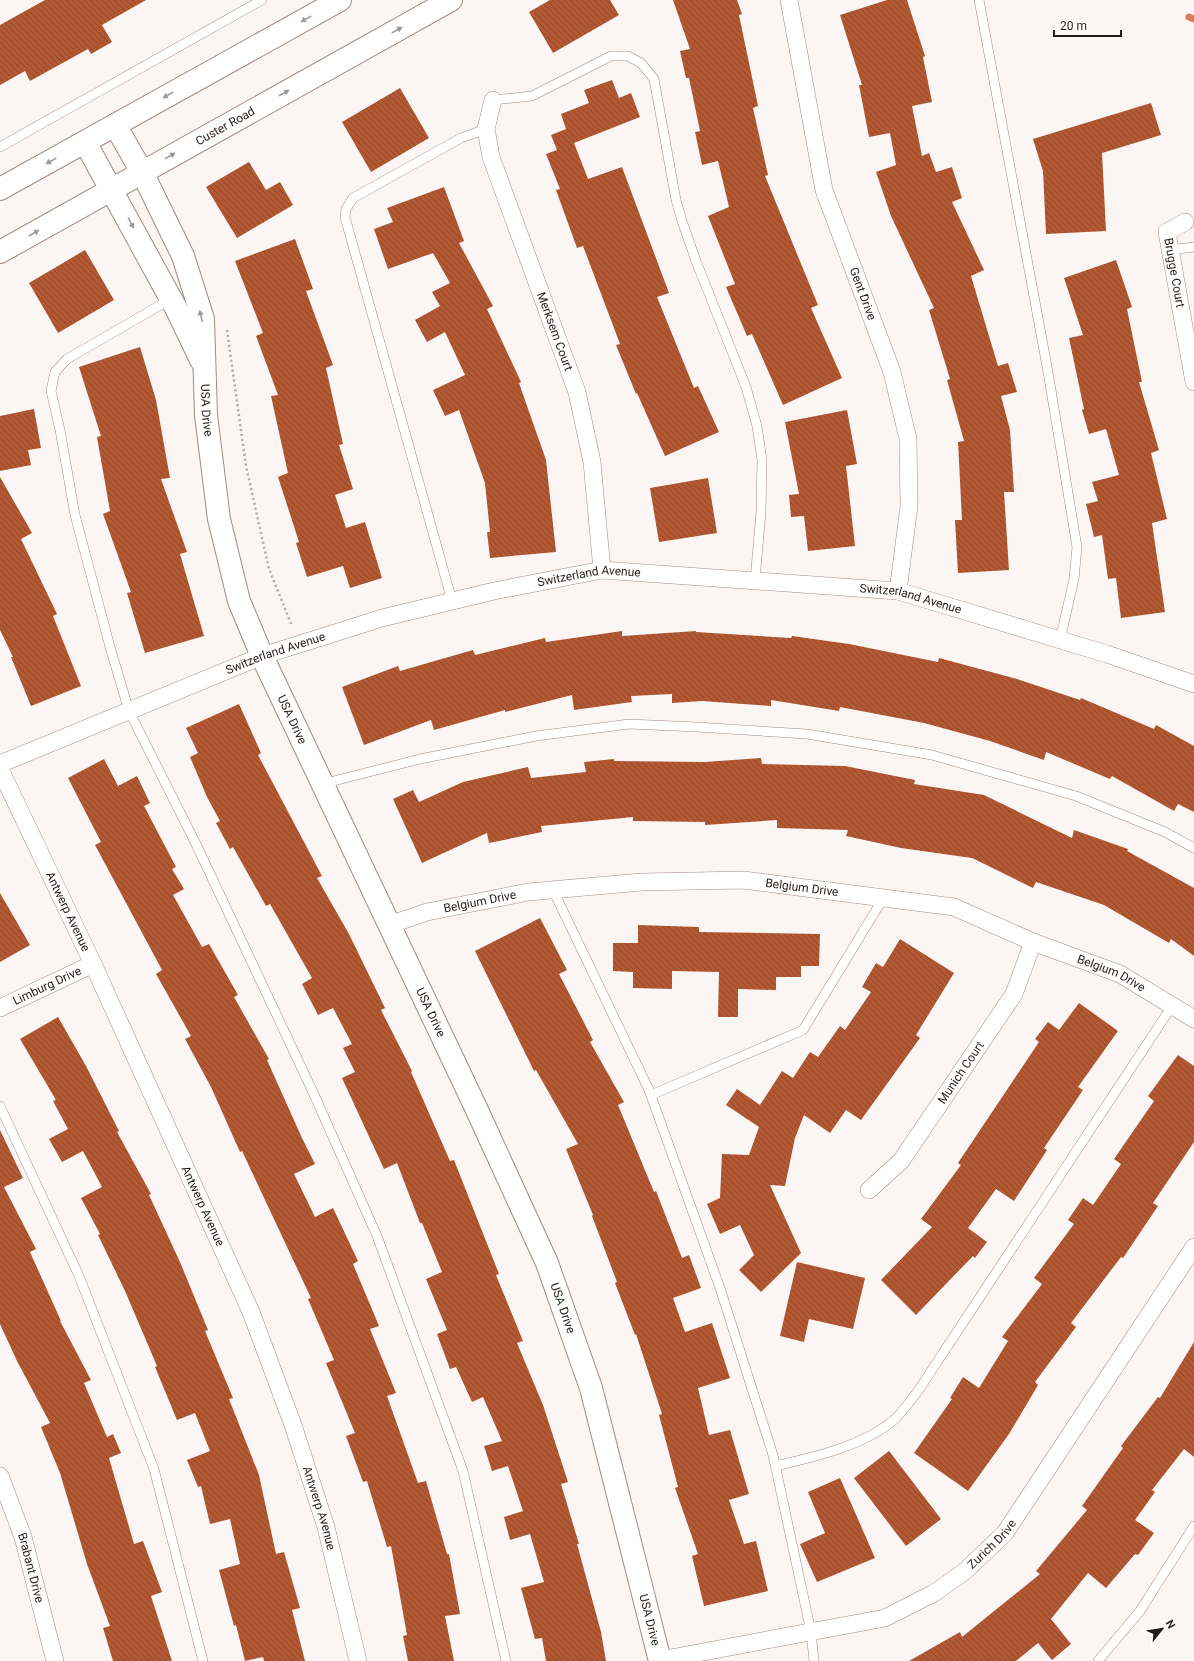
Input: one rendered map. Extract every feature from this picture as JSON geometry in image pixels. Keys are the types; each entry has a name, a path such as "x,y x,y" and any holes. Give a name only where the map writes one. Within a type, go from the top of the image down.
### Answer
{"street":[{"path":"0,189 340,0"},
{"name":"Custer Road","path":"0,252 451,0"},
{"name":"Gent Drive","path":"789,0 824,190 892,372 908,439 909,506 898,591"},
{"name":"Merksem Court","path":"493,100 486,129 491,156 577,392 592,462 602,570"},
{"name":"USA Drive","path":"115,125 142,172 183,256 202,319 206,415 219,519 239,601 262,656 476,1108 547,1264 591,1388 660,1661"},
{"name":"USA Drive","path":"85,142 171,299 205,368"},
{"name":"Brugge Court","path":"1185,222 1167,232 1194,382"},
{"name":"Switzerland Avenue","path":"0,764 262,656 382,618 452,601 602,570 898,591 1193,680"},
{"name":"Antwerp Avenue","path":"0,769 93,964 252,1312 293,1425 326,1527 358,1661"},
{"name":"Belgium Drive","path":"389,925 427,912 528,892 642,882 743,880 954,907 1033,942 1120,974 1194,1019"},
{"name":"Munich Court","path":"869,1190 902,1161 1014,994 1033,942"},
{"name":"Limburg Drive","path":"0,1008 93,964"},
{"name":"Zurich Drive","path":"660,1661 885,1618 934,1593 964,1572 1005,1533 1194,1247"},
{"name":"Brabant Drive","path":"0,1476 23,1537 55,1661"}],"lane":[{"path":"0,147 262,0"},
{"path":"979,0 1048,372 1077,547 1074,579 1060,640"},
{"path":"493,100 532,96 611,56 628,56 641,63 654,79 676,200 682,221 696,261 746,387 757,426 762,460 761,512 755,580"},
{"path":"452,601 345,217 346,209 352,198 461,138 486,129"},
{"path":"1170,250 1194,247"},
{"path":"171,299 67,359 55,372 51,391 60,430 75,515 110,647 129,711 199,851 312,1090 377,1236 463,1471 506,1661"},
{"path":"322,784 420,759 536,736 629,724 697,726 807,734 932,756 1068,794 1165,832 1194,848"},
{"path":"553,890 651,1095 720,1288 775,1466 811,1632 814,1661"},
{"path":"651,1095 803,1030 884,897"},
{"path":"775,1466 802,1460 864,1440 895,1419 923,1384 1172,1006"},
{"path":"0,1106 80,1276 154,1469 203,1661"},
{"path":"1098,1661 1140,1611 1194,1526"}],"path":[{"path":"226,328 229,335 246,466 269,569 300,645"}],"building":[{"path":"45,0 146,0 102,25 112,42 91,54 88,49 30,81 25,71 0,85 0,25"},
{"path":"550,0 610,0 619,15 553,53 529,12"},
{"path":"673,0 737,0 742,14 739,15 758,106 753,108 768,175 765,176 818,305 811,308 842,378 783,405 752,334 747,336 726,287 735,284 708,216 729,207 718,161 702,165 695,132 700,131 689,78 686,78 680,51 690,49"},
{"path":"887,0 907,0 925,56 923,57 932,102 912,106 922,156 929,153 936,172 952,167 962,198 952,202 984,270 971,276 998,366 1008,363 1017,392 1001,396 1010,430 1014,492 1004,492 1009,570 958,573 955,520 962,520 958,442 964,441 947,380 950,379 929,310 934,308 891,216 876,172 896,165 890,133 869,137 859,85 862,85 840,15"},
{"path":"612,80 619,98 631,93 640,117 574,143 588,179 622,167 669,293 657,297 694,388 698,386 719,432 665,456 637,393 636,394 616,345 620,344 583,246 577,248 556,190 560,189 546,154 557,150 551,135 566,129 561,114 589,103 584,90"},
{"path":"400,88 429,138 371,172 342,122"},
{"path":"1151,103 1161,135 1102,153 1106,231 1046,234 1043,171 1033,139"},
{"path":"249,162 266,190 280,182 293,205 237,238 206,187"},
{"path":"444,187 464,241 459,243 493,306 487,309 521,382 519,383 546,460 556,552 490,558 487,532 490,532 485,483 459,410 445,416 433,390 465,375 445,332 427,342 415,320 440,306 432,292 450,283 433,253 388,269 374,229 393,222 387,208"},
{"path":"295,239 313,289 306,291 333,365 326,368 343,444 339,445 353,489 335,495 346,528 365,522 382,578 350,588 343,566 307,577 296,543 299,542 278,477 288,473 271,396 278,395 256,336 263,333 235,261"},
{"path":"85,250 114,300 58,333 29,283"},
{"path":"1116,260 1132,307 1127,309 1142,382 1139,382 1159,450 1151,453 1167,519 1152,523 1165,612 1121,618 1116,578 1108,579 1102,535 1094,537 1086,504 1098,501 1092,482 1119,475 1106,429 1089,434 1082,410 1084,409 1069,338 1083,335 1064,278"},
{"path":"140,347 156,400 170,478 161,479 187,552 180,554 204,636 145,653 127,593 131,592 103,514 110,511 97,437 101,436 79,367"},
{"path":"34,409 41,448 28,450 31,465 0,471 0,416"},
{"path":"847,410 857,464 846,466 855,546 808,551 804,516 791,517 789,495 799,494 785,422"},
{"path":"0,477 32,533 21,539 57,614 53,616 81,686 31,706 11,657 13,657 0,630"},
{"path":"708,478 717,533 659,542 650,488"},
{"path":"622,631 622,636 696,631 791,638 792,636 849,644 938,662 939,658 1017,679 1080,700 1081,698 1154,729 1156,725 1194,746 1194,812 1178,804 1174,811 1112,776 1110,779 1046,752 1044,760 990,741 924,723 840,707 839,711 771,700 771,706 702,701 672,703 672,694 631,696 632,702 574,710 572,695 505,712 505,710 434,730 431,720 364,745 342,687 398,666 400,671 473,650 475,655 545,638 546,642"},
{"path":"239,704 261,753 258,755 322,876 317,878 349,934 385,1008 381,1010 412,1071 411,1072 450,1161 454,1160 499,1274 496,1275 523,1341 517,1343 543,1405 568,1482 561,1484 579,1544 577,1544 601,1632 606,1661 546,1661 542,1638 535,1639 521,1588 544,1582 530,1534 510,1540 504,1517 523,1511 508,1466 492,1471 484,1446 502,1441 483,1397 472,1402 456,1367 450,1369 437,1334 447,1330 426,1279 442,1272 422,1223 420,1223 397,1163 384,1169 342,1078 355,1072 343,1048 352,1044 333,1008 318,1015 302,984 312,978 270,904 266,906 233,847 230,849 216,823 220,821 207,797 190,757 198,753 186,728"},
{"path":"761,758 762,764 845,766 915,780 914,784 984,795 1072,838 1074,830 1128,849 1127,851 1194,888 1194,956 1171,939 1169,943 1104,905 1036,882 1033,888 972,858 901,848 846,836 848,830 777,828 777,820 705,825 705,822 633,821 633,817 541,826 542,832 489,843 487,833 422,863 393,799 413,790 419,802 463,782 528,767 531,778 586,772 584,762 614,759 614,761 705,762"},
{"path":"104,759 118,786 137,776 150,803 144,806 176,867 172,869 184,889 173,895 202,947 209,944 238,995 234,997 269,1059 267,1060 315,1164 294,1174 315,1217 333,1208 358,1261 353,1264 379,1326 370,1329 396,1393 387,1396 418,1483 426,1481 447,1554 449,1554 460,1614 445,1616 454,1661 408,1661 403,1636 407,1635 391,1546 387,1547 367,1481 363,1482 346,1436 355,1433 326,1363 334,1360 308,1299 311,1298 242,1151 240,1152 211,1087 185,1039 191,1036 156,974 162,970 95,845 101,842 68,778"},
{"path":"0,893 30,945 0,962"},
{"path":"540,918 567,970 559,974 593,1040 590,1042 624,1102 618,1105 654,1192 656,1191 682,1258 689,1255 701,1288 673,1298 685,1332 712,1323 730,1378 698,1388 709,1435 730,1430 749,1494 729,1500 744,1544 756,1541 768,1591 704,1606 692,1556 698,1554 675,1488 678,1487 659,1415 662,1414 636,1334 635,1335 615,1283 617,1282 592,1216 593,1215 566,1149 578,1144 536,1070 534,1071 475,951"},
{"path":"638,925 699,927 699,932 820,934 819,966 801,966 801,977 776,977 776,990 738,989 738,1017 718,1017 719,972 672,971 672,989 633,988 633,972 613,971 613,943 638,943"},
{"path":"900,939 954,973 916,1035 920,1038 861,1120 846,1110 830,1133 804,1115 795,1138 785,1186 770,1185 801,1253 761,1292 739,1270 754,1255 740,1225 720,1234 707,1204 720,1198 722,1154 749,1155 759,1127 726,1105 737,1089 760,1105 782,1071 793,1078 810,1052 818,1057 840,1026 845,1030 871,992 862,987 876,963 883,967"},
{"path":"1079,1003 1118,1031 1078,1087 1083,1090 1044,1148 1047,1150 1014,1201 996,1189 968,1228 987,1242 975,1258 973,1256 916,1315 881,1280 932,1227 921,1219 961,1165 958,1163 1039,1042 1035,1039 1048,1022 1059,1030"},
{"path":"58,1017 86,1066 119,1131 117,1132 151,1194 149,1195 180,1262 208,1330 205,1331 233,1398 229,1399 259,1475 276,1554 284,1552 300,1608 292,1610 305,1661 264,1661 263,1657 245,1661 236,1625 234,1626 219,1570 240,1564 230,1519 210,1524 201,1486 198,1487 187,1460 210,1451 195,1413 177,1420 155,1367 157,1366 125,1291 98,1235 100,1234 81,1198 102,1187 83,1151 62,1162 49,1139 68,1129 53,1101 56,1100 20,1039"},
{"path":"1178,1055 1194,1066 1194,1142 1153,1203 1158,1206 1123,1258 1121,1257 1071,1323 1076,1327 1035,1382 1038,1385 1009,1434 968,1491 914,1453 952,1399 950,1398 963,1377 979,1388 1008,1341 1002,1337 1042,1284 1034,1278 1074,1224 1068,1220 1083,1198 1093,1205 1121,1164 1114,1159 1154,1101 1148,1096"},
{"path":"0,1130 23,1178 4,1187 36,1249 30,1252 60,1321 91,1380 84,1383 107,1437 113,1434 121,1453 109,1458 134,1544 143,1541 162,1592 151,1596 172,1661 113,1661 103,1628 110,1626 87,1564 60,1473 41,1427 50,1423 17,1361 0,1324"},
{"path":"797,1262 865,1278 853,1329 809,1319 804,1342 780,1336"},
{"path":"1194,1342 1194,1457 1184,1449 1152,1490 1155,1492 1135,1520 1154,1533 1138,1555 1135,1554 1106,1588 1088,1573 1051,1619 1071,1644 1052,1660 1038,1643 1016,1661 909,1661 960,1632 962,1637 1040,1574 1036,1571 1087,1510 1082,1506 1123,1448 1121,1446 1158,1397 1160,1398"},
{"path":"889,1451 941,1519 906,1546 854,1478"},
{"path":"840,1478 875,1558 817,1582 800,1544 825,1533 808,1492"}],"waterway":[{"path":"1189,17 1194,19"}]}
